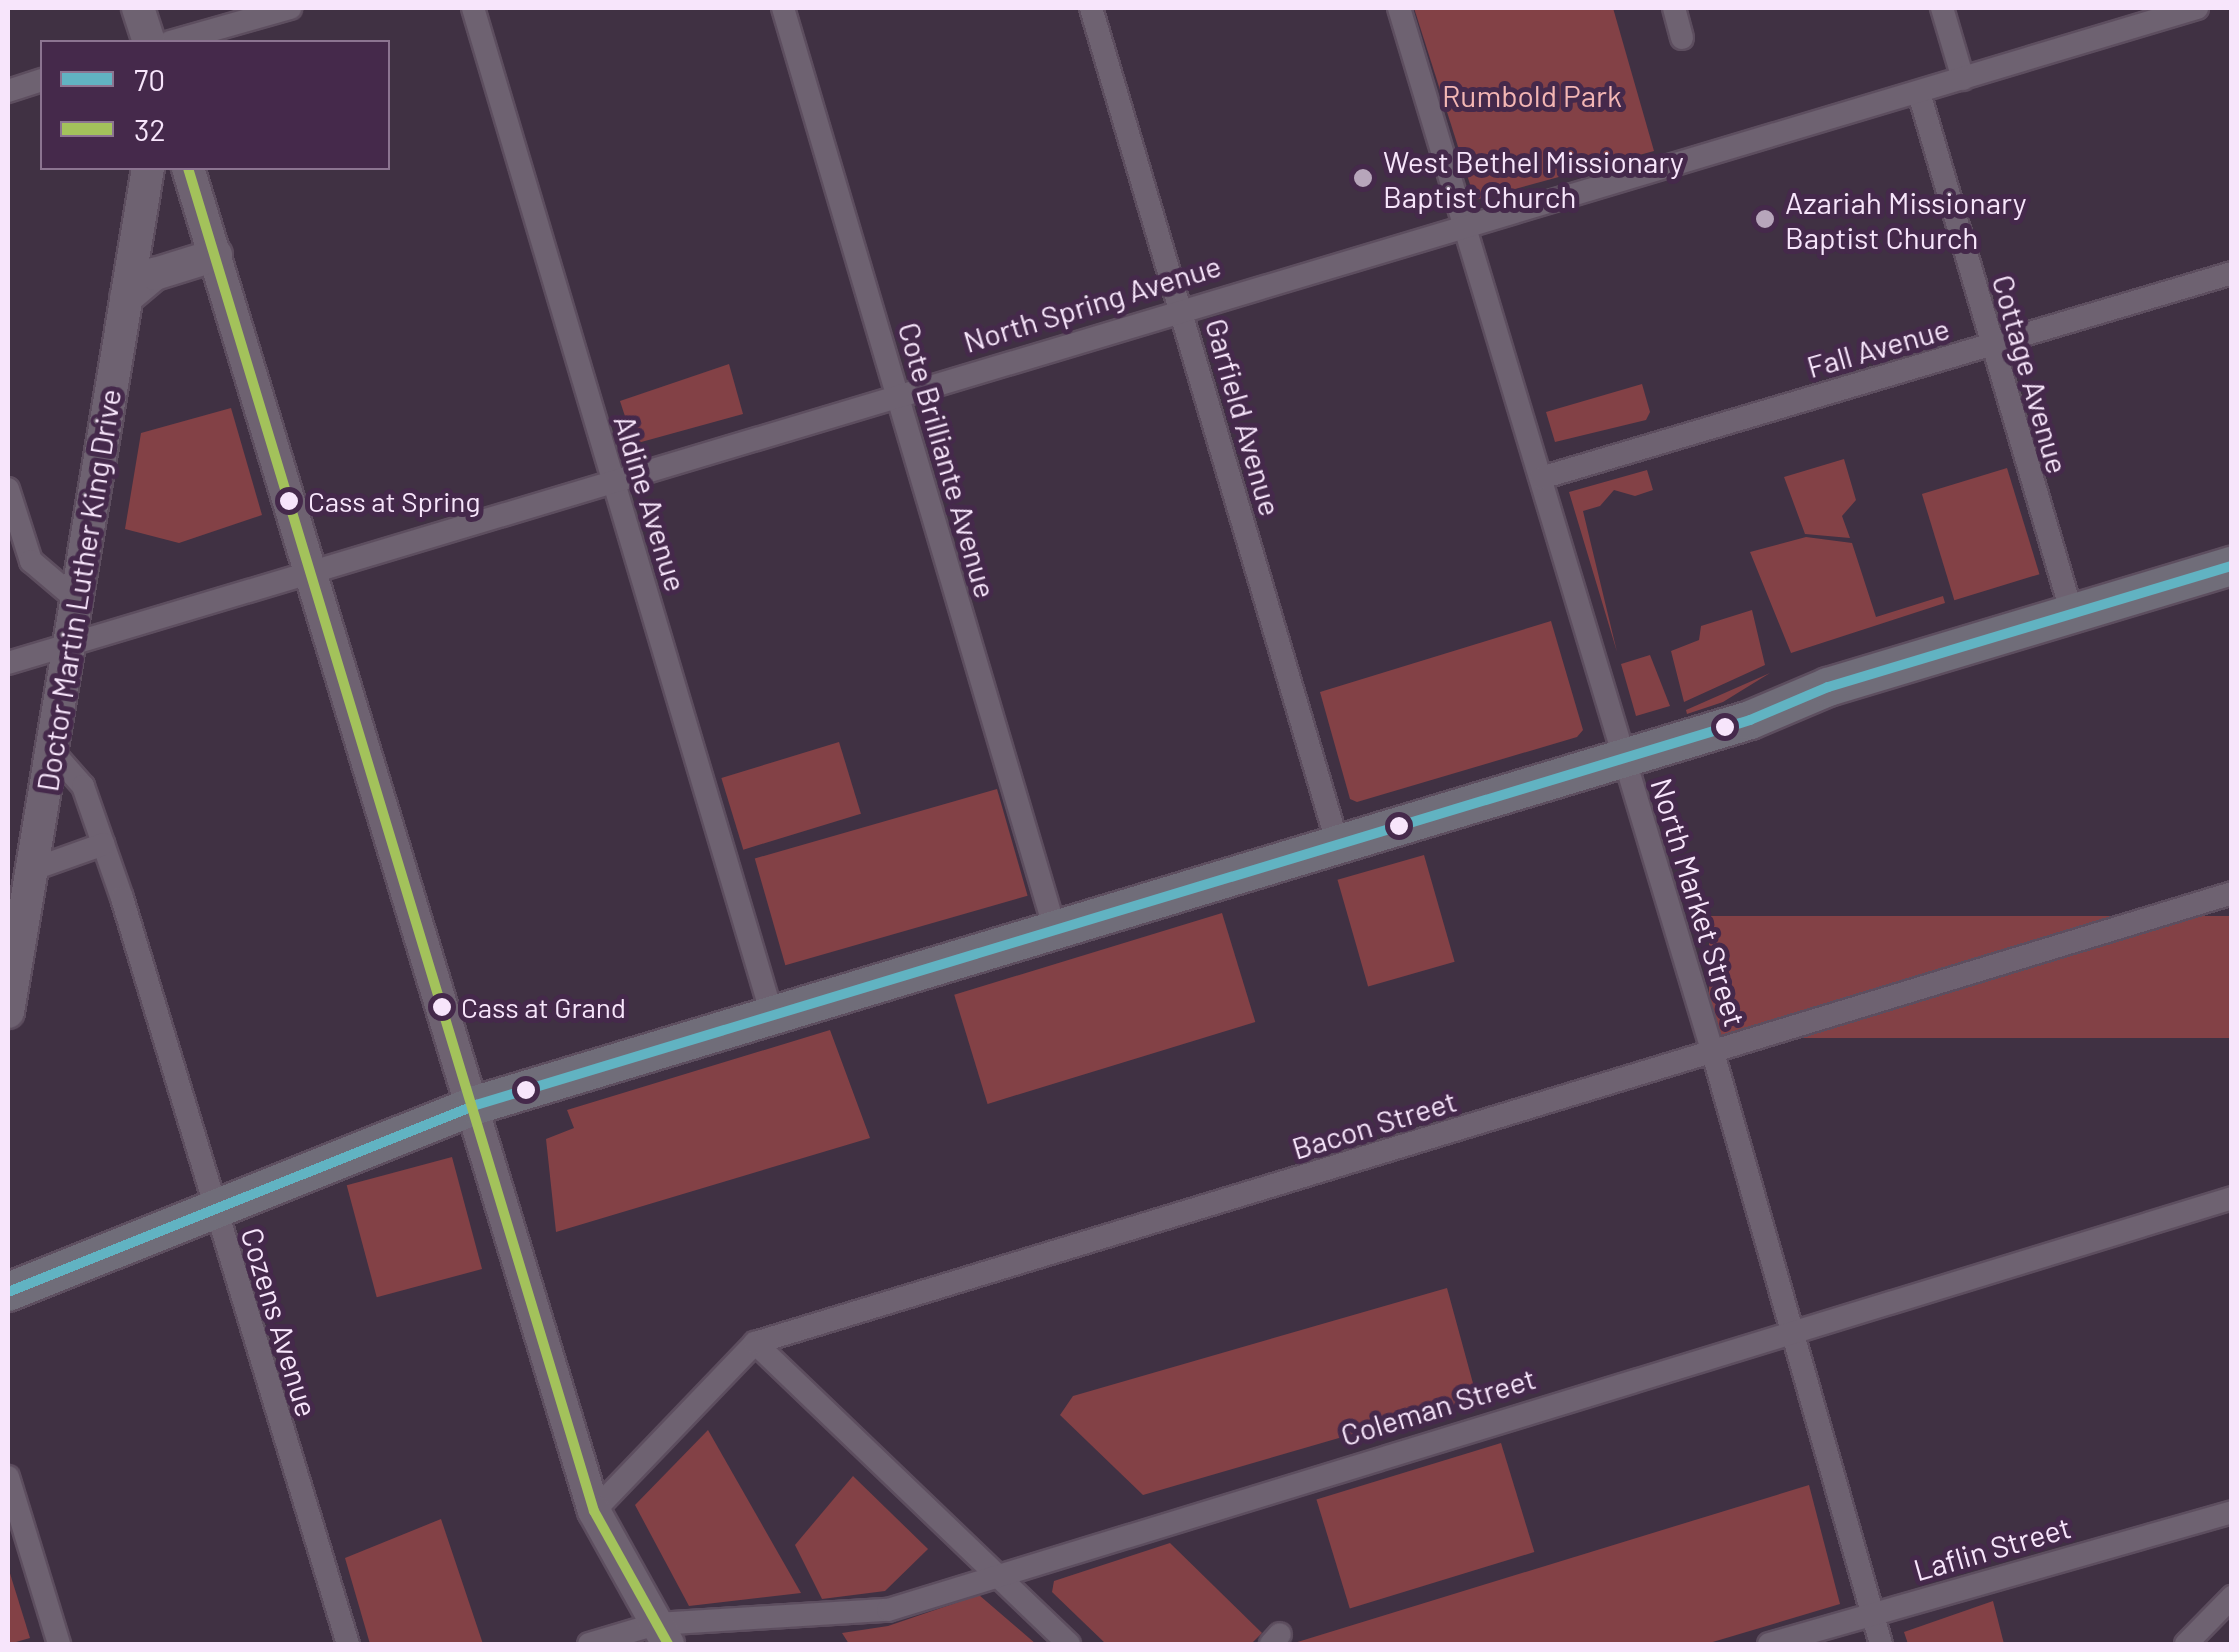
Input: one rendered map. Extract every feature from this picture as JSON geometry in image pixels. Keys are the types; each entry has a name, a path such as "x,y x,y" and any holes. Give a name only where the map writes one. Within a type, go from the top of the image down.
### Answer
{"main road":[{"path":"138,8 148,40"},
{"name":"Doctor Martin Luther King Drive","path":"8,1012 148,170"},
{"path":"189,170 476,1104 594,1510 662,1634"},
{"path":"126,298 154,274 216,254"},
{"path":"8,1292 476,1104 1625,758 2072,614 2231,568"}],"street":[{"path":"177,40 290,8"},
{"name":"Aldine Avenue","path":"474,8 772,1015"},
{"name":"Cote Brilliante Avenue","path":"782,8 1055,930"},
{"name":"Garfield Avenue","path":"1091,8 1338,844"},
{"name":"North Market Street","path":"1399,8 1713,1053 1881,1644"},
{"path":"1674,8 1682,38"},
{"path":"1942,8 1963,79"},
{"name":"North Spring Avenue","path":"8,662 1180,308 1920,93 2197,8"},
{"path":"8,90 40,81"},
{"name":"Cottage Avenue","path":"1920,93 1990,346 2072,614"},
{"name":"Fall Avenue","path":"1542,478 2232,273"},
{"path":"8,488 32,561 77,600"},
{"name":"Cozens Avenue","path":"52,751 84,786 104,844 348,1644"},
{"path":"32,870 104,844"},
{"name":"Bacon Street","path":"594,1510 756,1343 2232,893"},
{"name":"Coleman Street","path":"589,1644 888,1610 994,1572 2232,1198"},
{"path":"756,1343 1068,1644"},
{"path":"8,1477 59,1644"},
{"name":"Laflin Street","path":"1769,1644 2232,1512"},
{"path":"2186,1644 2232,1597"}],"green space":[{"name":"Rumbold Park","path":"1414,8 1613,8 1654,151 1475,200"},
{"path":"729,364 743,414 634,444 620,401"},
{"path":"1642,384 1650,412 1646,420 1555,442 1546,412"},
{"path":"231,408 262,515 179,543 125,529 141,433"},
{"path":"1844,459 1856,500 1842,516 1850,538 1805,534 1784,477"},
{"path":"2007,468 2039,574 1954,600 1922,494"},
{"path":"1647,470 1653,490 1635,496 1614,490 1600,506 1583,511 1617,652 1569,492"},
{"path":"1806,537 1852,543 1876,617 1943,596 1945,603 1791,653 1750,552"},
{"path":"1752,610 1765,665 1684,702 1671,651 1699,640 1701,626"},
{"path":"1551,621 1583,730 1577,737 1357,802 1350,799 1320,692"},
{"path":"1650,655 1670,706 1636,716 1621,664"},
{"path":"1770,673 1723,702 1687,714 1686,710"},
{"path":"839,742 861,814 743,850 721,778"},
{"path":"997,789 1028,896 785,965 755,858"},
{"path":"1424,855 1455,962 1368,987 1337,880"},
{"path":"1222,913 1255,1022 988,1104 954,995"},
{"path":"1709,916 2231,916 2231,1038 1709,1038"},
{"path":"830,1030 870,1138 556,1232 546,1139 574,1128 567,1110"},
{"path":"452,1157 482,1269 377,1297 347,1185"},
{"path":"1447,1288 1477,1398 1143,1495 1060,1415 1073,1396"},
{"path":"708,1430 801,1593 689,1606 635,1505"},
{"path":"1501,1443 1534,1552 1350,1608 1316,1499"},
{"path":"853,1476 928,1549 885,1591 822,1599 795,1545"},
{"path":"1809,1485 1840,1604 1706,1644 1291,1644"},
{"path":"441,1519 483,1644 370,1644 345,1558"},
{"path":"1170,1543 1262,1633 1251,1644 1106,1644 1052,1592 1054,1581"},
{"path":"8,1567 30,1638 9,1644 8,1644"},
{"path":"979,1595 1036,1644 849,1644 842,1633 888,1626"},
{"path":"1993,1601 2004,1644 1908,1644 1904,1632"}],"transit line":[{"name":"32","path":"189,170 594,1511 668,1644"},
{"name":"70","path":"8,1292 476,1105 1750,720 1828,687 2232,566"}],"place":[{"name":"West Bethel Missionary Baptist Church","path":"1363,178"},
{"name":"Azariah Missionary Baptist Church","path":"1765,219"},
{"name":"Cass at Spring","path":"289,501"},
{"name":"Cass at Grand","path":"442,1007"}]}
